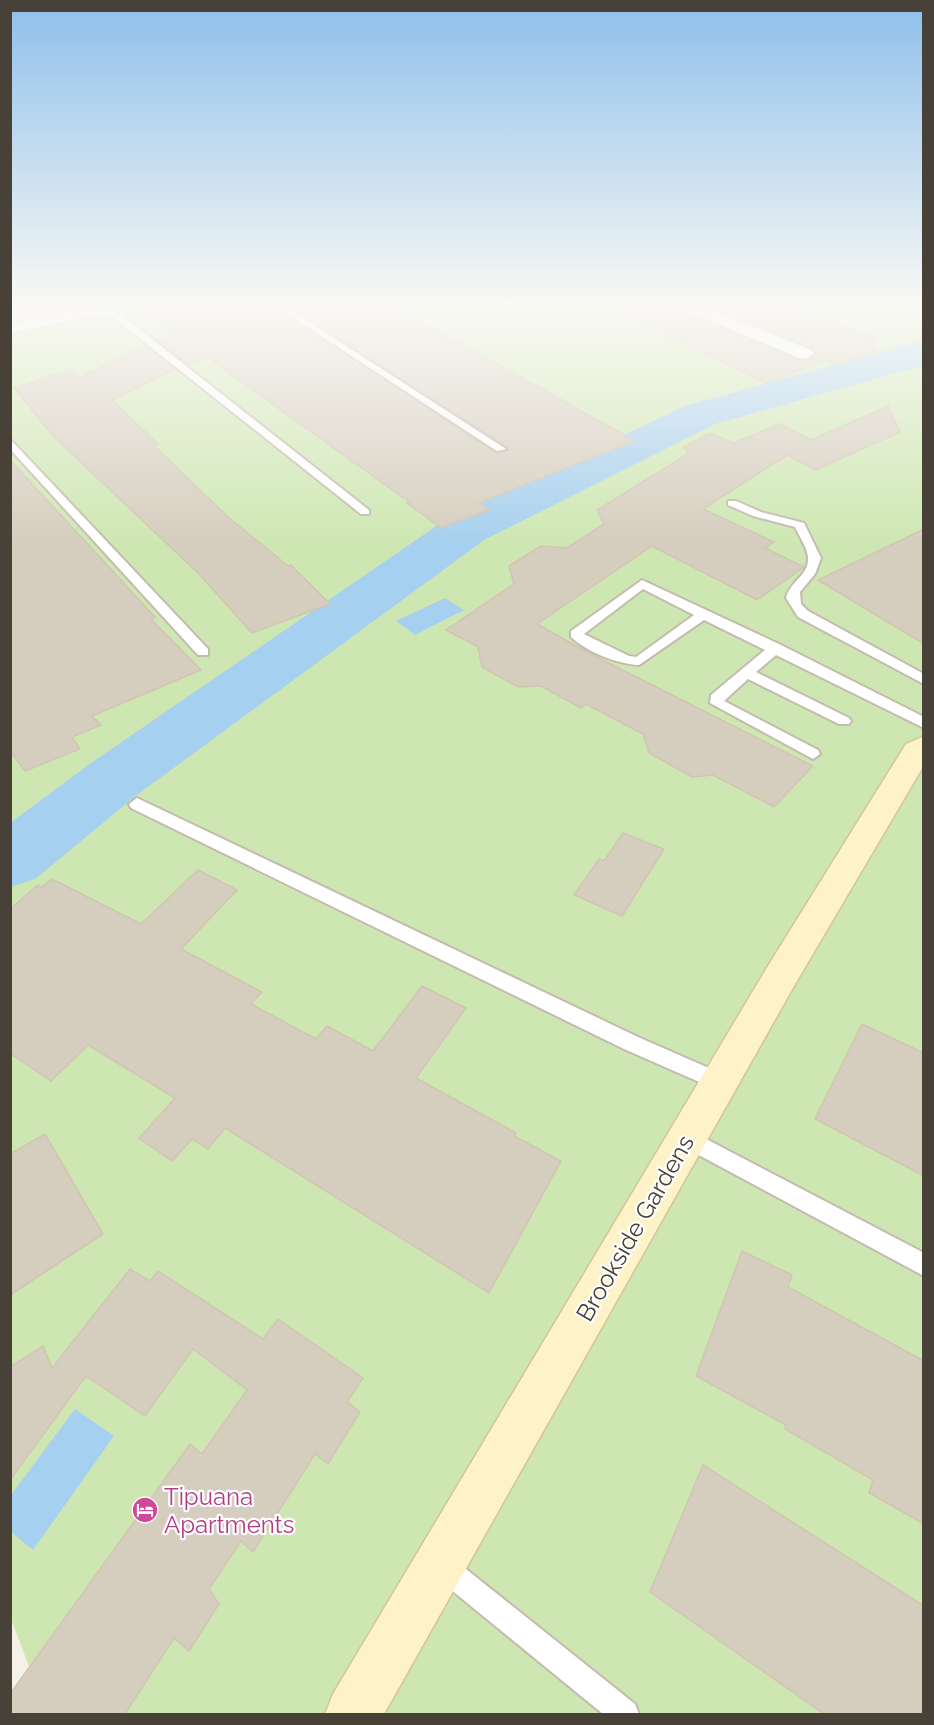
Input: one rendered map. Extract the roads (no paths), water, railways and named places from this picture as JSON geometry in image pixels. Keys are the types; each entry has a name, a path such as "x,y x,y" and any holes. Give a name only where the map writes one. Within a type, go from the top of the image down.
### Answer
{"street":[{"name":"Brookside Gardens","path":"353,1714 442,1565 687,1138 875,819 916,752 924,746"}],"lane":[{"path":"204,384 365,512"},
{"path":"401,384 501,449"},
{"path":"10,442 203,652"},
{"path":"732,503 757,514 800,525 815,558 815,564 813,572 795,588 792,597 794,606 803,614 924,680"},
{"path":"704,614 639,661 626,660 582,640 576,634 642,584 776,648 924,723"},
{"path":"776,648 716,698 717,702 813,754"},
{"path":"747,673 844,721"},
{"path":"137,804 631,1043 720,1082"},
{"path":"687,1138 924,1265"},
{"path":"442,1565 625,1714"}],"water":[{"path":"445,598 464,610 415,635 396,621"},
{"path":"75,1409 114,1436 33,1550 11,1532 11,1495"}],"waterway":[{"path":"10,861 114,779 466,529 700,415 808,384"}],"place":[{"name":"Tipuana Apartments","path":"145,1510"}]}
